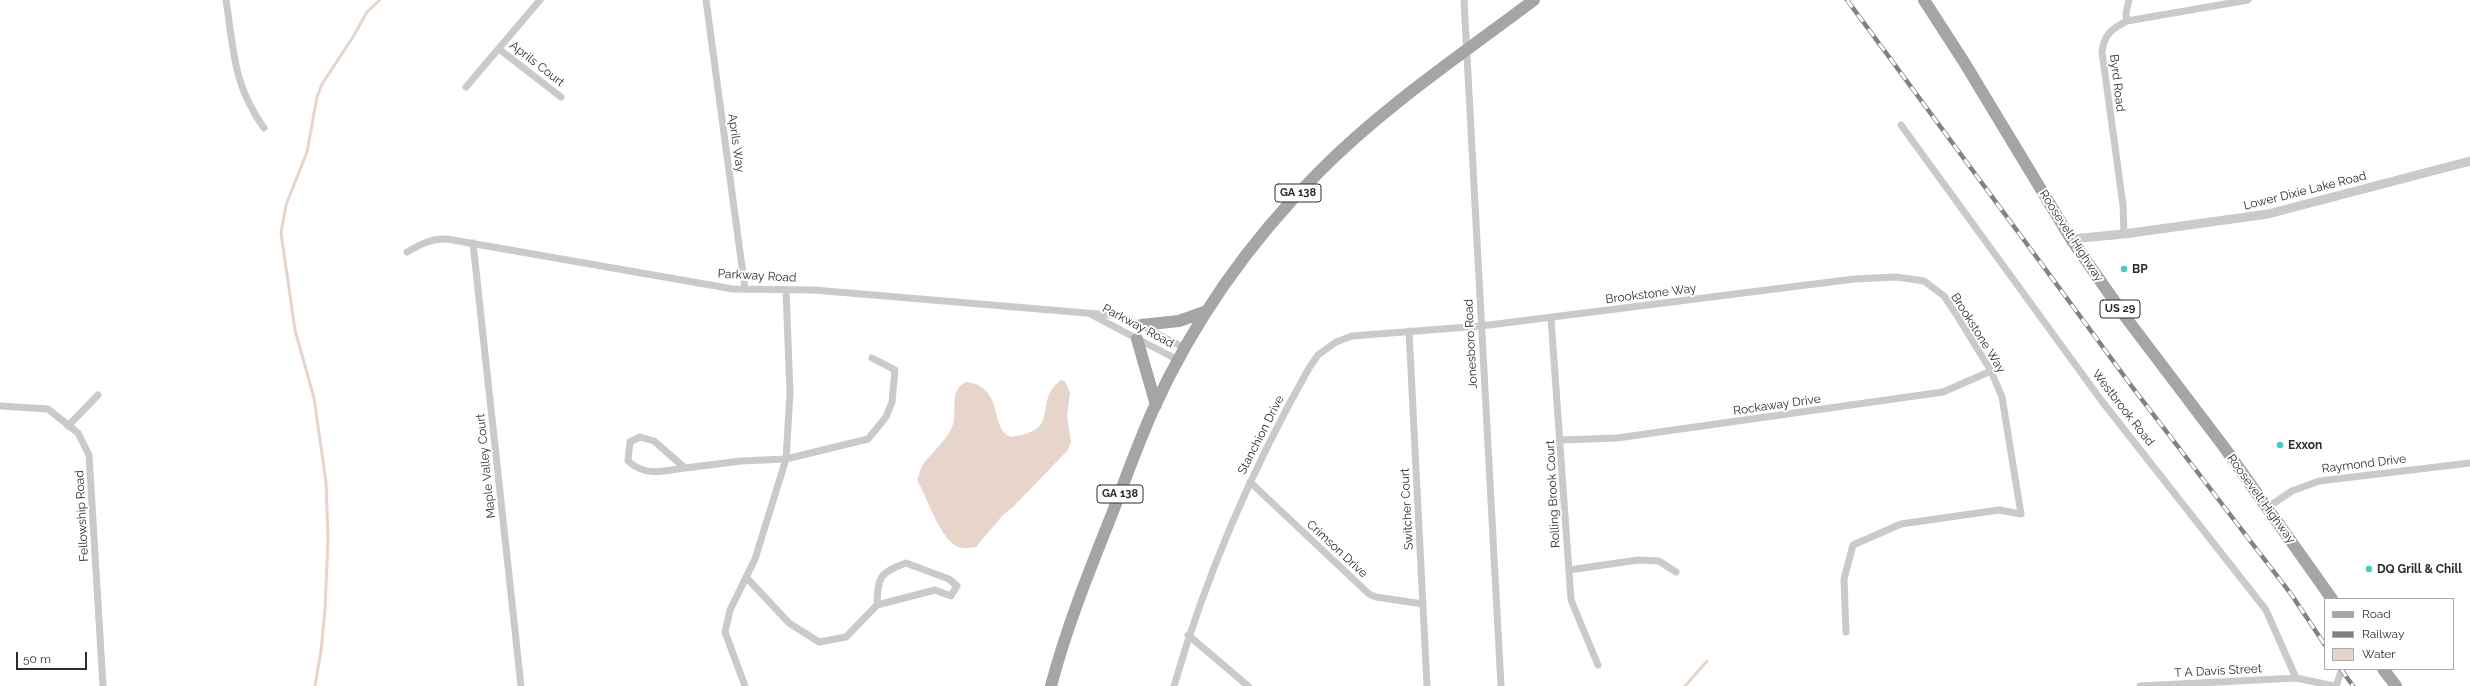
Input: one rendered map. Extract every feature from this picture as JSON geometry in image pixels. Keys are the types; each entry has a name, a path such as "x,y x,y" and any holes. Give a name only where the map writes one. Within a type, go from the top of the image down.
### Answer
{"main road":[{"name":"GA 138","path":"1051,686 1076,606 1156,405 1178,360 1207,311 1259,238 1318,172 1374,120 1534,0"},
{"name":"Roosevelt Highway","path":"1924,0 1964,62 2072,239 2127,319 2268,507 2331,598"},
{"path":"1141,325 1172,323 1207,311"},
{"path":"1137,339 1156,405"},
{"path":"2384,670 2396,686"}],"street":[{"path":"226,0 238,81 249,107 264,128"},
{"path":"466,87 540,0"},
{"name":"Aprils Way","path":"706,0 744,289"},
{"name":"Jonesboro Road","path":"1464,0 1501,686"},
{"path":"2127,21 2126,13 2129,0"},
{"name":"Byrd Road","path":"2124,234 2122,205 2102,52 2105,36 2114,27 2127,21 2248,0"},
{"name":"Aprils Court","path":"499,49 561,97"},
{"name":"Westbrook Road","path":"1901,125 2101,400 2266,610 2296,678"},
{"name":"Lower Dixie Lake Road","path":"2072,239 2124,234 2268,214 2470,161"},
{"name":"Parkway Road","path":"408,252 424,242 436,238 744,289 786,290 1087,312 1122,316 1185,348"},
{"name":"Maple Valley Court","path":"473,243 521,686"},
{"name":"Brookstone Way","path":"1481,326 1854,279 1897,278 1924,281 1944,296 1991,371 2002,397 2021,514 1999,510 1901,524 1853,545 1844,579 1846,632"},
{"path":"745,686 725,632 730,610 755,559 786,459 790,394 786,290"},
{"name":"Parkway Road","path":"1087,312 1178,360"},
{"name":"Rolling Brook Court","path":"1552,318 1571,600 1598,665"},
{"name":"Stanchion Drive","path":"1174,686 1188,635 1250,482 1298,387 1318,354 1336,342 1352,336 1481,326"},
{"name":"Switcher Court","path":"1409,331 1427,686"},
{"path":"685,468 654,441 640,437 630,442 628,461 639,470 656,472 741,461 786,459 868,439 886,416 892,402 895,370 872,358"},
{"name":"Rockaway Drive","path":"1561,440 1617,438 1943,392 1991,371"},
{"path":"68,426 98,395"},
{"name":"Fellowship Road","path":"0,406 48,409 78,433 89,455 103,686"},
{"name":"Raymond Drive","path":"2268,507 2292,490 2319,481 2470,463"},
{"name":"Crimson Drive","path":"1250,482 1369,594 1376,597 1423,604"},
{"path":"1569,570 1638,560 1660,561 1676,572"},
{"path":"746,577 789,623 818,642 846,637 877,605 935,590 951,596 957,586 949,579 906,564 888,570 879,579 877,605"},
{"path":"1188,635 1248,686"},
{"path":"2296,678 2335,686 2342,670"},
{"name":"T A Davis Street","path":"2140,686 2296,678"}],"water":[{"path":"1061,380 1065,381 1070,393 1067,416 1071,442 1068,450 1014,506 1003,515 976,547 965,548 955,545 948,539 936,520 917,480 922,466 945,439 952,427 954,420 955,399 958,389 966,382 978,385 986,391 992,399 1000,426 1004,433 1011,437 1027,433 1037,428 1042,422 1048,398 1052,389"}],"waterway":[{"path":"315,686 321,651 325,609 328,539 326,482 314,398 295,330 281,233 286,205 307,152 317,97 322,84 353,37 367,12 380,0"},
{"path":"1685,686 1707,661"}],"railway":[{"path":"1847,0 2133,388 2291,594 2324,644"},
{"path":"2342,670 2353,686"}],"place":[{"name":"BP","path":"2124,269"},
{"name":"Exxon","path":"2280,445"},
{"name":"DQ Grill & Chill","path":"2369,569"}]}
